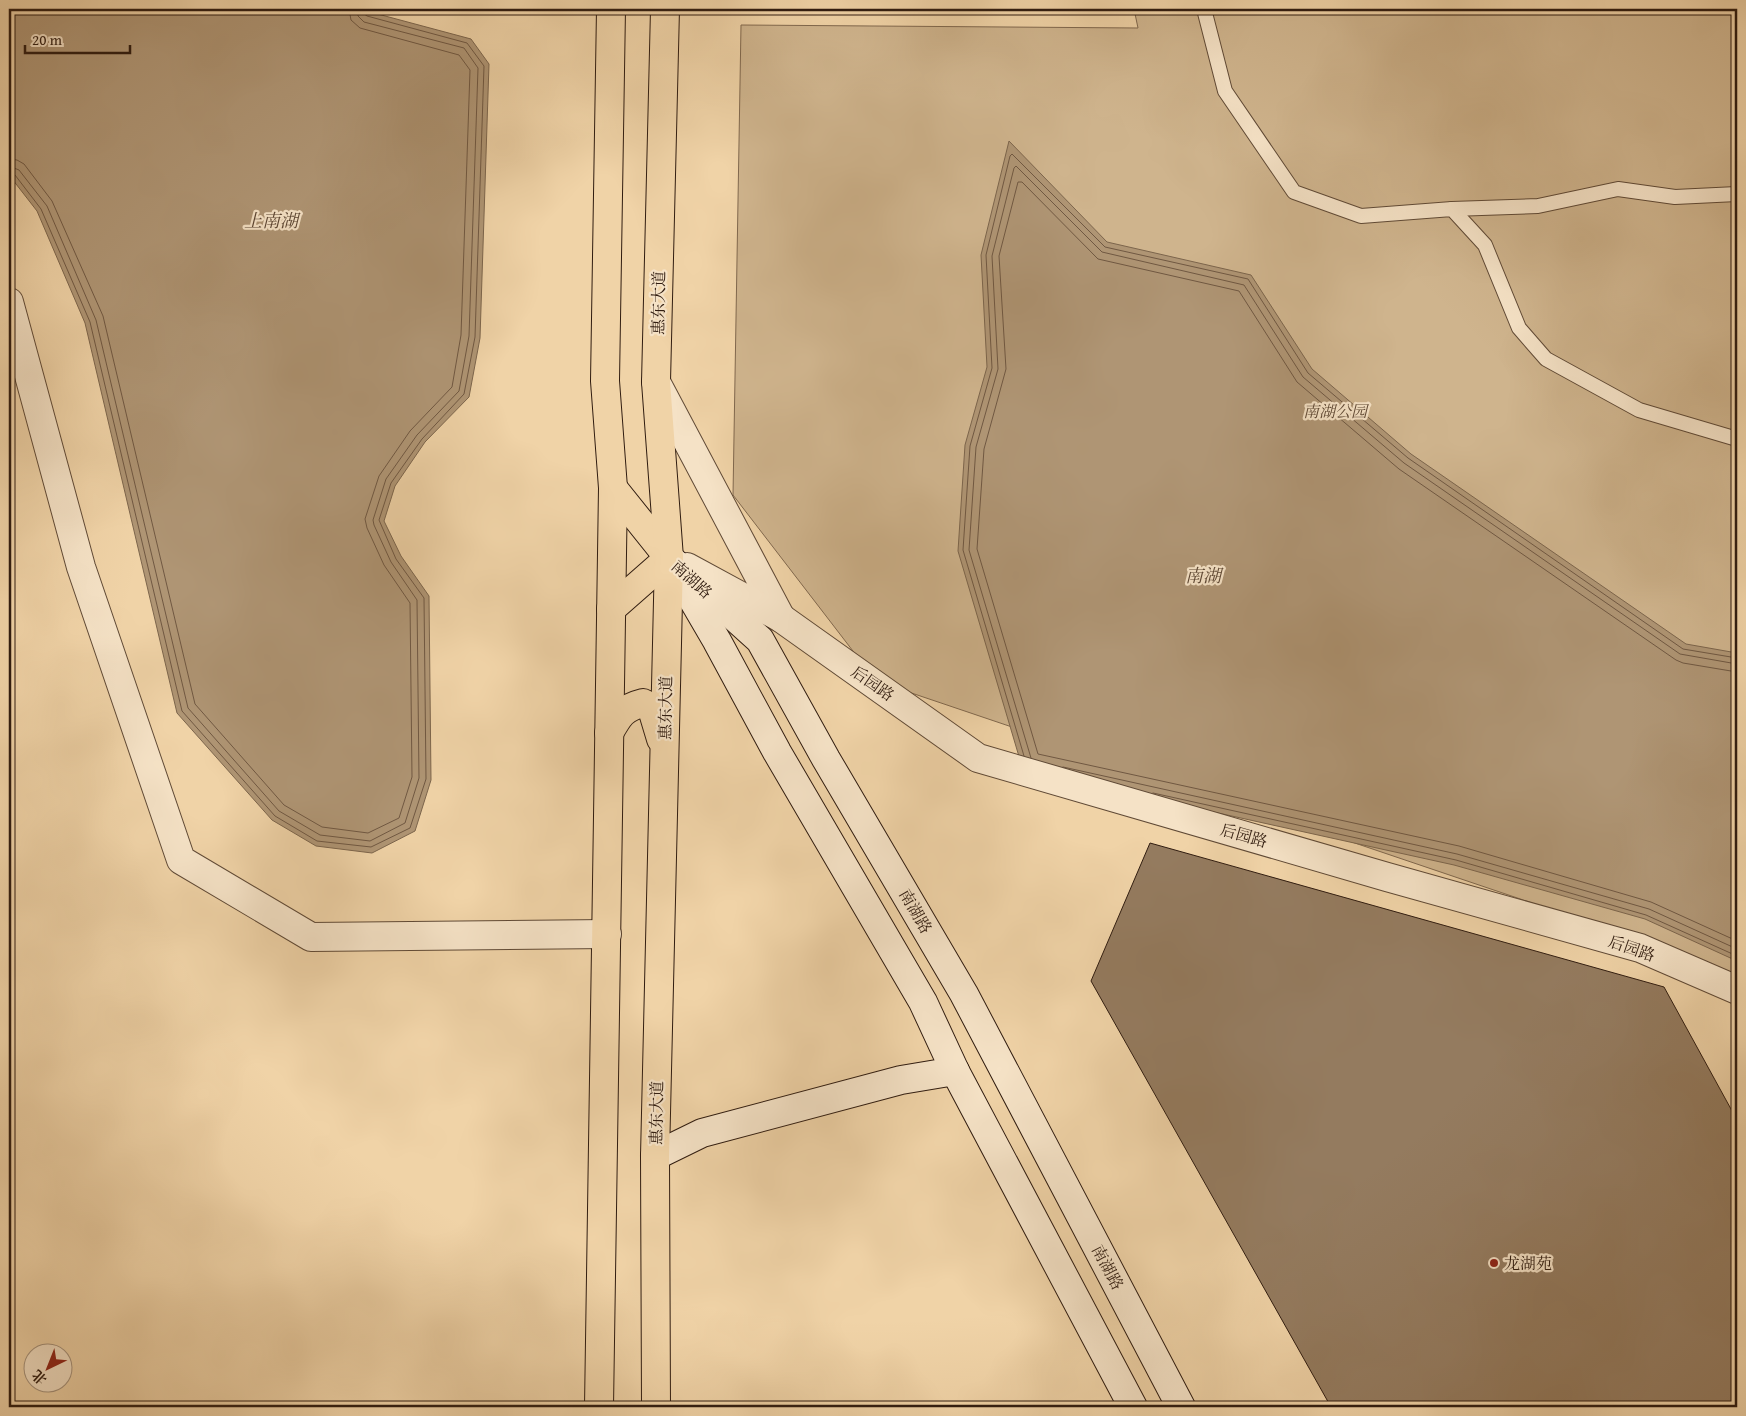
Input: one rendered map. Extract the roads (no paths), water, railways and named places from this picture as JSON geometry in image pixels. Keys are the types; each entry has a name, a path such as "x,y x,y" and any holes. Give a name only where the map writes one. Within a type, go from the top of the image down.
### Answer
{"main road":[{"path":"599,1407 613,488 605,381 611,9"},
{"name":"惠东大道","path":"656,1407 655,1156 669,558 656,382 665,9"},
{"path":"611,608 669,558 613,488"},
{"path":"609,733 620,714 630,706 643,703 652,708 664,750"}],"street":[{"path":"9,302 81,567 181,860 311,937 607,934"},
{"path":"656,382 781,618"},
{"name":"后园路","path":"669,558 781,618 978,758 1387,877 1640,948 1737,990"},
{"name":"南湖路","path":"669,558 717,640 777,752 923,1002 956,1072 1133,1407"},
{"name":"南湖路","path":"669,558 760,640 826,758 964,994 1181,1407"},
{"path":"655,1156 702,1133 901,1080 956,1072"}],"lane":[{"path":"1204,9 1225,91 1294,192 1361,216 1452,209 1538,206 1618,189 1675,197 1737,194"},
{"path":"1452,209 1485,245 1519,328 1546,359 1639,410 1737,439"}],"water":[{"name":"上南湖","path":"9,9 359,9 471,39 489,64 480,338 469,397 425,442 395,486 384,521 401,556 429,596 431,780 415,831 372,853 316,846 272,820 177,713 85,323 37,211 9,175"},
{"name":"南湖","path":"1009,141 1107,242 1251,275 1312,369 1411,454 1686,644 1737,653 1737,961 1645,919 1454,865 1023,770 958,551 965,445 987,367 981,255"}],"place":[{"name":"龙湖苑","path":"1494,1263"}],"park label":[{"name":"南湖公园","path":"1335,411"}]}
